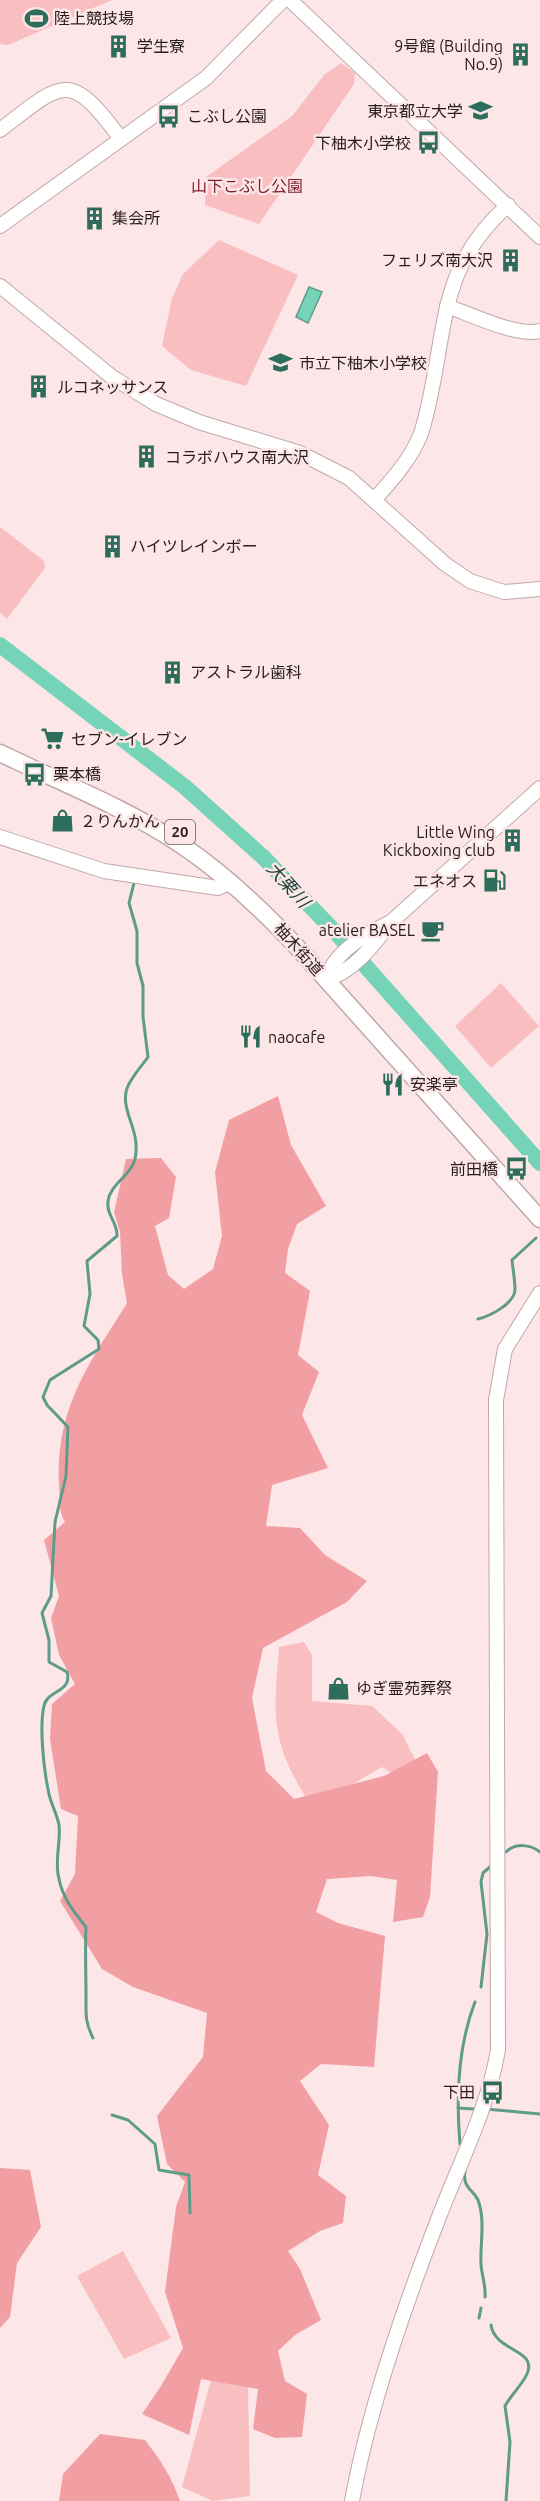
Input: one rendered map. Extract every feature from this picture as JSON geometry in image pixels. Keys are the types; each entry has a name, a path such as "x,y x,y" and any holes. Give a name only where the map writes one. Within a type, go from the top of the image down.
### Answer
{"main road":[{"name":"柚木街道","path":"0,741 140,807 189,837 258,890 540,1219"},
{"name":"柚木街道","path":"0,753 156,829 231,882 331,974 540,1203"}],"street":[{"path":"0,226 206,78 283,0"},
{"path":"290,0 540,237"},
{"path":"0,130 49,93 66,90 81,93 93,102 122,139"},
{"path":"375,499 401,468 419,438 427,414 454,276 463,257 496,216 508,205"},
{"path":"0,286 112,377 156,404 199,422 318,460 350,478 445,564 470,581 504,592 540,589"},
{"path":"447,306 511,328 533,333 540,331"},
{"path":"331,974 363,946 365,934 391,922 540,788"},
{"path":"0,837 124,875 218,888 231,882"},
{"path":"352,2501 364,2451 410,2294 482,2111 498,2050 496,1400 505,1349 540,1293"}],"green space":[{"name":"陸上競技場","path":"0,0 112,0 8,45 0,44"},
{"name":"山下こぶし公園","path":"341,63 355,73 354,84 259,224 205,205 206,177 292,116 324,75"},
{"path":"219,240 298,275 246,386 191,370 162,346 172,298 183,274"},
{"path":"0,527 44,561 45,568 7,619 0,613"},
{"path":"501,983 539,1026 491,1068 455,1026"},
{"path":"304,1642 312,1655 312,1701 372,1706 402,1734 418,1765 396,1776 382,1767 329,1798 307,1799 286,1759 280,1742 276,1709 279,1647"},
{"path":"123,2251 171,2338 124,2359 77,2276"},
{"path":"211,2380 248,2387 250,2496 213,2501 182,2487"}],"shaded area":[{"path":"309,287 322,292 308,323 296,317"},
{"path":"278,1096 291,1145 326,1206 297,1224 288,1249 285,1273 310,1291 298,1355 319,1372 302,1415 328,1468 272,1485 266,1526 300,1528 325,1555 367,1581 347,1602 263,1648 252,1698 266,1771 294,1799 384,1776 427,1753 438,1772 430,1897 423,1917 393,1922 397,1880 371,1876 327,1879 316,1912 338,1923 385,1936 374,2067 321,2064 300,2081 329,2125 318,2175 346,2196 343,2223 320,2231 288,2251 300,2269 321,2320 295,2335 278,2351 285,2381 307,2394 302,2437 275,2438 253,2429 258,2389 201,2379 189,2435 142,2414 183,2348 165,2292 176,2207 185,2182 167,2164 157,2116 203,2057 207,2013 133,1987 102,1969 60,1901 75,1874 78,1816 61,1809 50,1739 52,1704 75,1684 59,1655 51,1618 59,1596 44,1540 65,1522 60,1504 59,1458 69,1410 88,1367 127,1303 122,1274 120,1232 114,1212 126,1159 161,1158 176,1177 169,1218 155,1226 168,1275 184,1289 213,1269 222,1236 215,1172 229,1120"},
{"path":"0,2168 30,2170 41,2227 17,2263 10,2317 0,2328"},
{"path":"100,2434 145,2440 165,2469 180,2501 59,2501 63,2474"}],"waterway":[{"name":"大栗川","path":"0,645 185,787 264,858 338,935 540,1163"},
{"path":"93,2038 86,2013 86,1927 66,1899 59,1879 57,1866 59,1825 49,1794 43,1750 44,1706 46,1701 63,1687 68,1679 67,1672 49,1662 49,1640 42,1613 51,1596 55,1522 66,1476 68,1427 47,1405 43,1397 50,1380 99,1349 98,1340 84,1326 90,1294 87,1261 117,1236 108,1201 112,1190 133,1165 135,1159 136,1140 125,1100 126,1092 132,1078 148,1057 143,1017 143,986 137,963 137,931 129,903 134,883"},
{"path":"478,1319 506,1305 514,1295 512,1260 536,1238"},
{"path":"506,1852 514,1847 523,1846 532,1847 540,1852"},
{"path":"481,1987 487,1934 481,1882 483,1873 491,1866"},
{"path":"460,2144 458,2109 460,2072 465,2036 475,2002"},
{"path":"458,2108 474,2109"},
{"path":"486,2109 540,2114"},
{"path":"112,2115 128,2120 155,2144 159,2170 189,2175 190,2213"},
{"path":"465,2171 467,2186 477,2199 481,2210 481,2265 485,2297"},
{"path":"479,2318 481,2308"},
{"path":"491,2325 500,2341 527,2360 529,2366 525,2378 505,2406 510,2442 506,2501"}],"place":[{"name":"陸上競技場","path":"36,18"},
{"name":"学生寮","path":"119,46"},
{"name":"9号館 (Building No.9)","path":"521,55"},
{"name":"東京都立大学","path":"481,111"},
{"name":"こぶし公園","path":"169,116"},
{"name":"下柚木小学校","path":"429,143"},
{"name":"集会所","path":"94,218"},
{"name":"フェリズ南大沢","path":"511,260"},
{"name":"市立下柚木小学校","path":"281,363"},
{"name":"ルコネッサンス","path":"39,387"},
{"name":"コラボハウス南大沢","path":"147,457"},
{"name":"ハイツレインボー","path":"112,546"},
{"name":"アストラル歯科","path":"172,672"},
{"name":"セブン-イレブン","path":"53,739"},
{"name":"栗本橋","path":"35,774"},
{"name":"２りんかん","path":"62,821"},
{"name":"Little Wing Kickboxing club","path":"513,841"},
{"name":"エネオス","path":"495,881"},
{"name":"atelier BASEL","path":"433,930"},
{"name":"naocafe","path":"250,1037"},
{"name":"安楽亭","path":"392,1084"},
{"name":"前田橋","path":"516,1169"},
{"name":"ゆぎ霊苑葬祭","path":"338,1688"},
{"name":"下田","path":"493,2092"}]}
